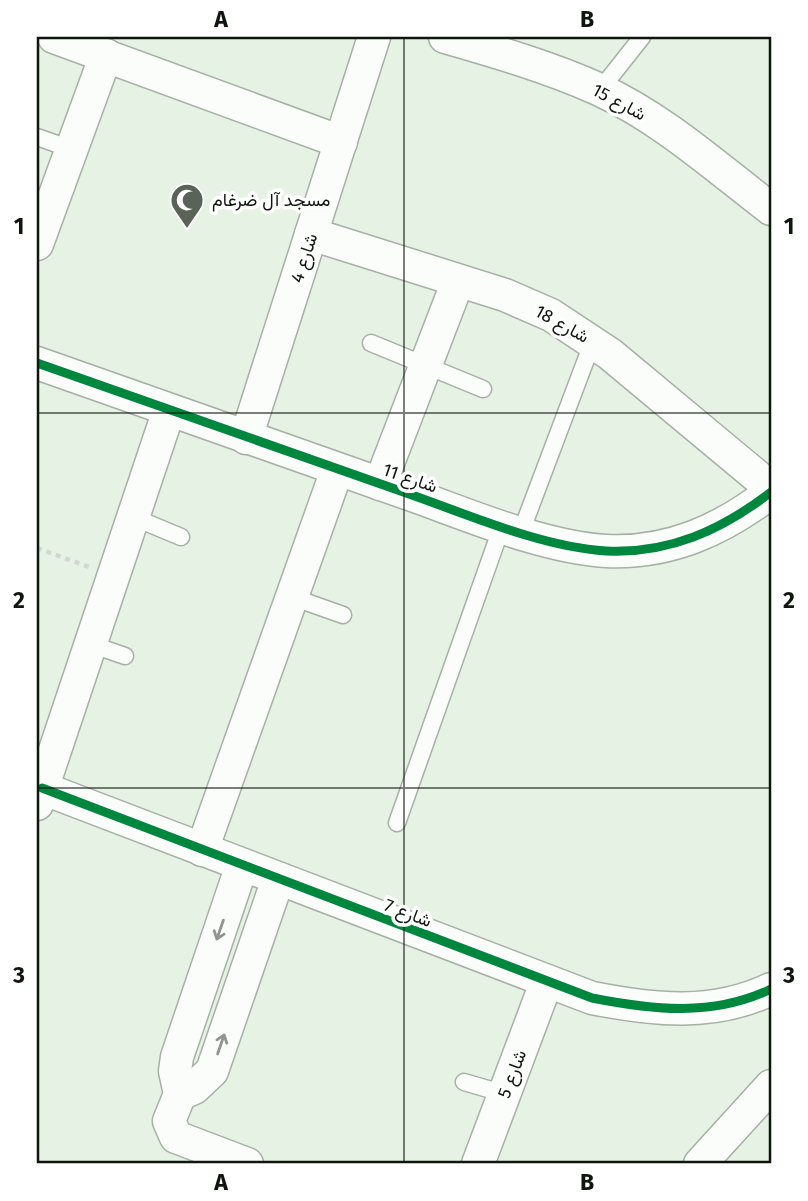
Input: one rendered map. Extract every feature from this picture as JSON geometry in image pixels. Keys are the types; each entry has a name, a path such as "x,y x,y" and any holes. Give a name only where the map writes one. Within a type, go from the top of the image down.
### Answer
{"street":[{"path":"54,37 341,142"},
{"name":"شارع 4","path":"246,438 374,37"},
{"name":"شارع 15","path":"458,38 600,90 664,127 771,209"},
{"path":"37,244 106,55"},
{"name":"شارع 18","path":"312,234 517,300 551,315 593,341 771,490"},
{"path":"380,484 458,281"},
{"name":"شارع 11","path":"37,363 512,529 604,551 650,549 696,538 737,518 771,490"},
{"path":"39,796 169,410"},
{"path":"202,850 337,470"},
{"name":"شارع 7","path":"39,796 202,850 546,983 592,998 677,1011 718,1006 771,989"},
{"path":"242,865 177,1057 175,1070 180,1094 169,1121 176,1137 247,1164"},
{"path":"180,1094 194,1088 212,1071 278,879"},
{"name":"شارع 5","path":"489,1161 505,1094 546,983"},
{"path":"700,1164 771,1086"}],"lane":[{"path":"600,90 642,37"},
{"path":"37,137 71,149"},
{"path":"397,823 512,529 593,341"},
{"path":"370,343 483,389"},
{"path":"133,517 181,537"},
{"path":"292,597 343,615"},
{"path":"90,644 125,656"},
{"path":"464,1082 505,1094"}],"path":[{"path":"37,548 113,576"}],"cycle path":[{"path":"37,363 557,544 606,551 629,551 673,544 733,518 771,492"},
{"path":"42,788 592,998 660,1008 705,1007 727,1004 771,989"}],"place":[{"name":"مسجد آل ضرغام","path":"187,230"}]}
